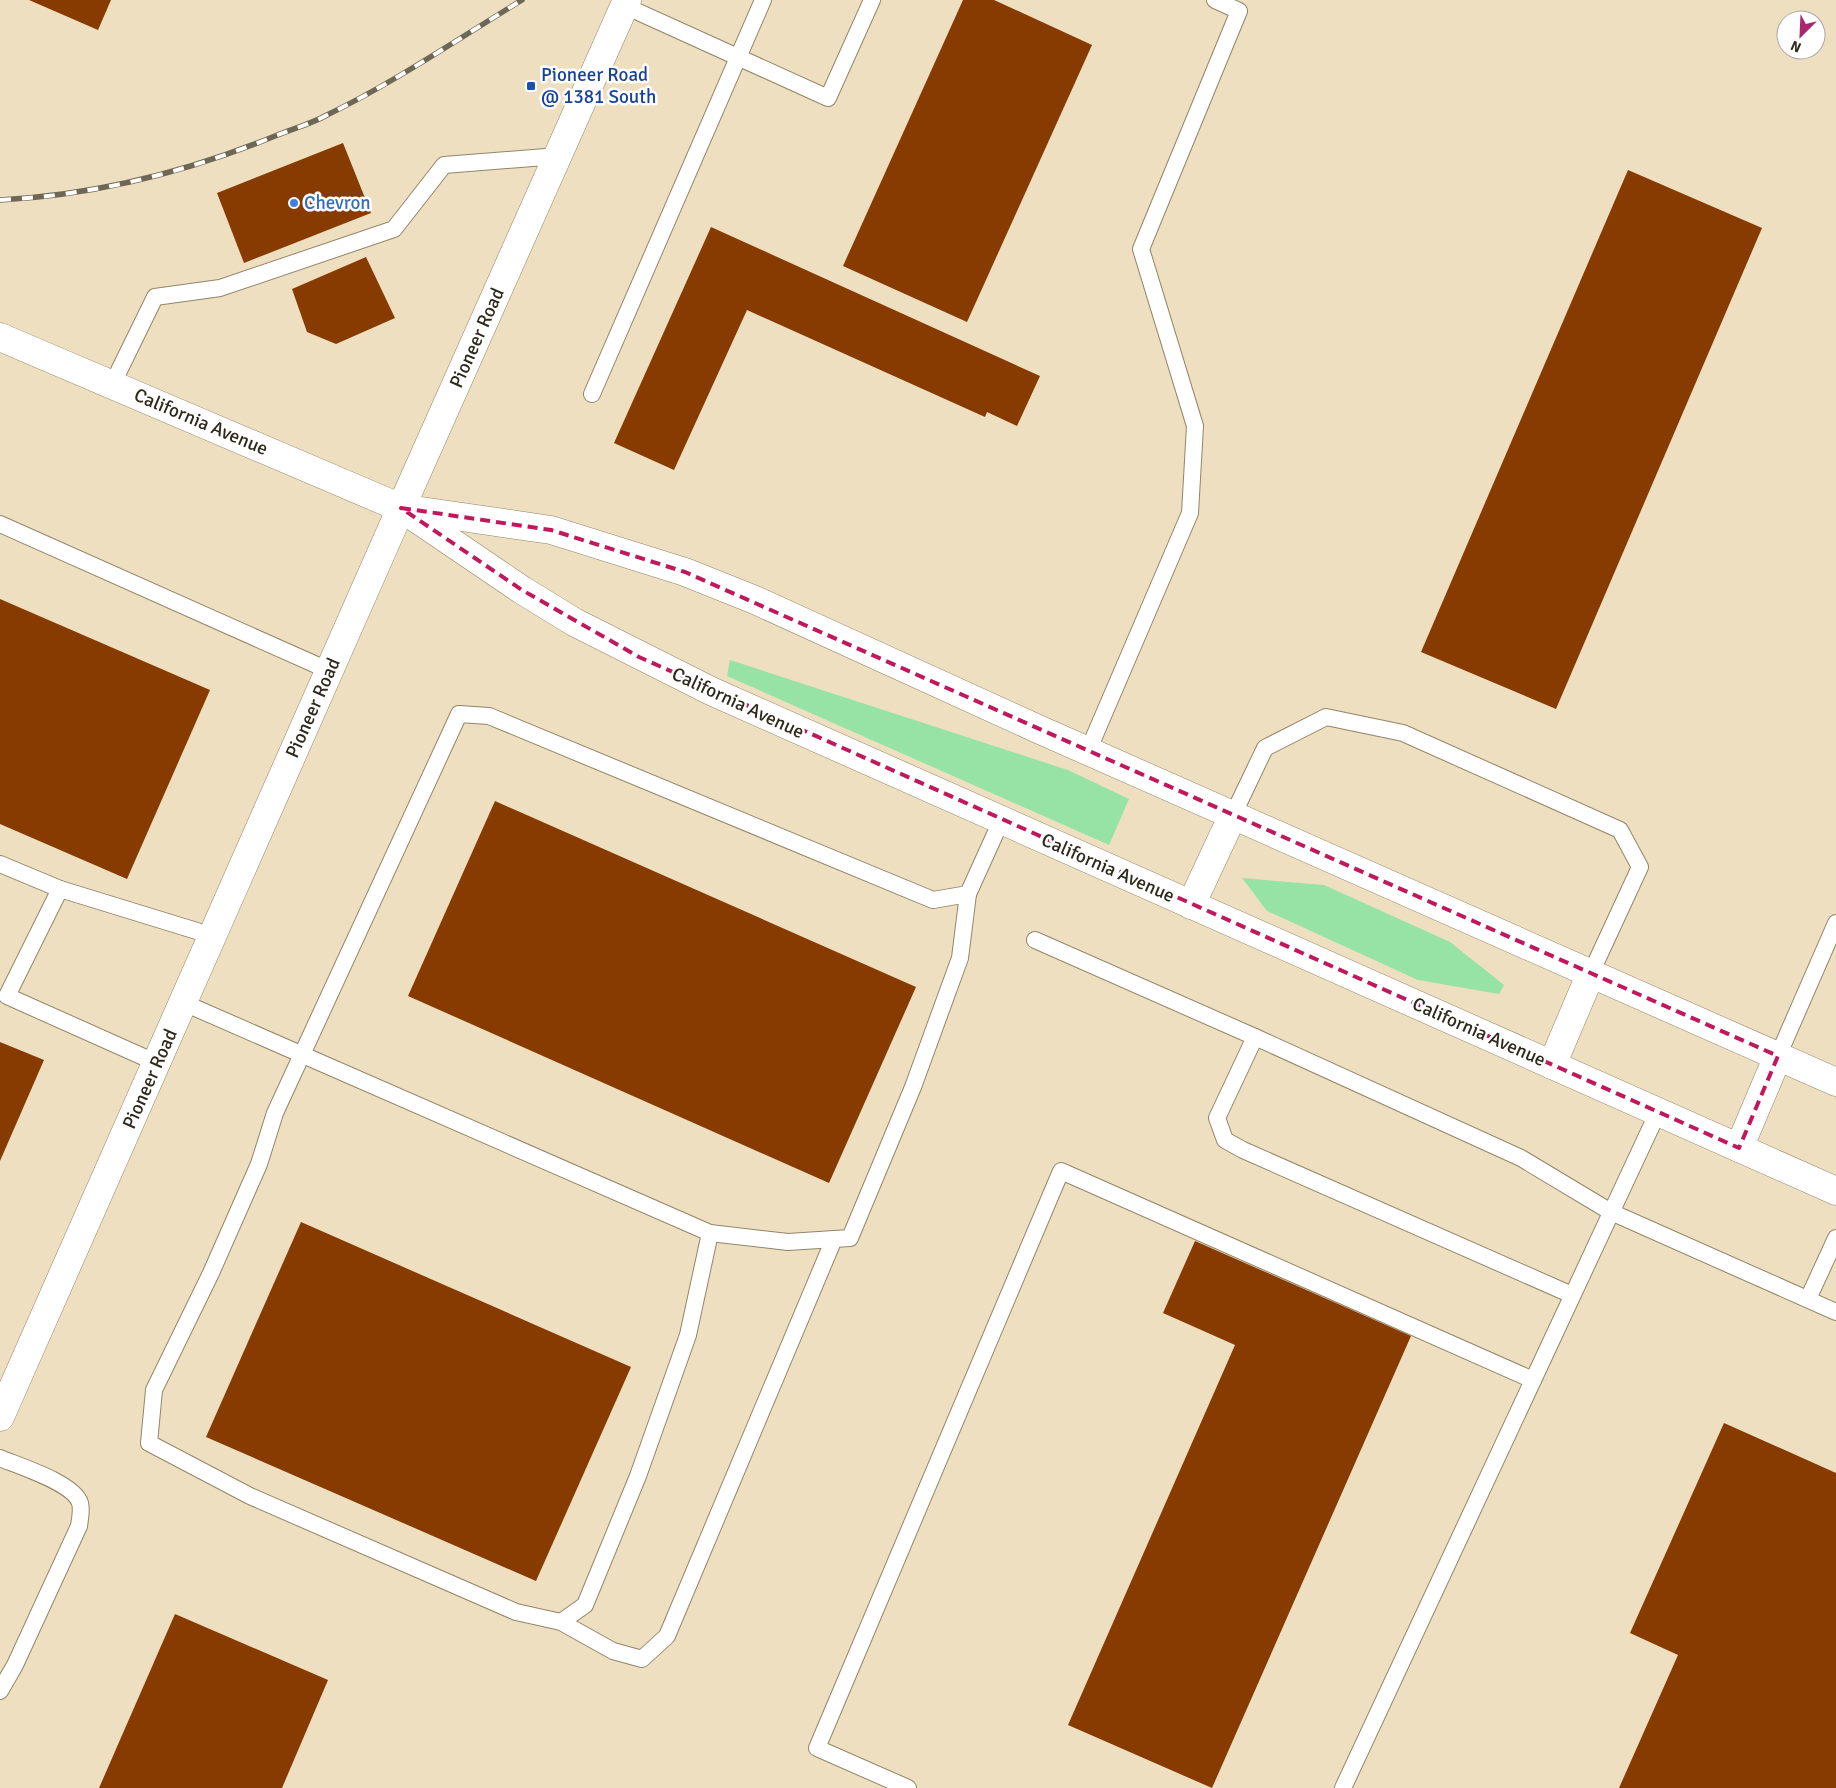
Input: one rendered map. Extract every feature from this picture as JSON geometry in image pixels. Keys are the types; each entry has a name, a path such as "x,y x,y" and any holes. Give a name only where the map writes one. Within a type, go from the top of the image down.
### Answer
{"main road":[{"name":"Pioneer Road","path":"0,1417 626,3"},
{"name":"California Avenue","path":"0,337 401,508 522,590 574,622 639,657 710,691 1836,1190"},
{"name":"California Avenue","path":"401,508 551,530 685,572 755,600 1233,815 1836,1082"},
{"path":"1191,905 1233,815"},
{"path":"1552,1065 1592,973"},
{"path":"1739,1148 1778,1056"}],"lane":[{"path":"592,394 763,0"},
{"path":"626,3 738,58 828,98 872,0"},
{"path":"1088,750 1190,512 1195,426 1141,249 1239,11 1215,0"},
{"path":"112,385 155,298 220,288 394,229 444,165 558,156"},
{"path":"0,524 330,671"},
{"path":"834,1239 667,1636 642,1659 613,1651 561,1622 516,1612 277,1508 250,1496 149,1442 154,1390 211,1273 259,1164 275,1113 303,1056 459,714 489,716 933,900 968,894"},
{"path":"1233,815 1265,748 1326,717 1403,733 1620,830 1640,867 1592,973"},
{"path":"184,1003 710,1233 788,1242 850,1238 913,1087 960,958 968,894 1001,820"},
{"path":"0,864 60,889 213,936"},
{"path":"60,889 7,996 158,1063"},
{"path":"1778,1056 1834,932"},
{"path":"1035,940 1255,1037 1521,1158 1611,1212 1836,1312"},
{"path":"1255,1037 1217,1118 1225,1140 1243,1150 1572,1296"},
{"path":"1343,1788 1658,1112"},
{"path":"908,1788 817,1748 1061,1171 1533,1380"},
{"path":"561,1622 585,1605 638,1476 688,1335 710,1233"},
{"path":"1808,1300 1836,1238"},
{"path":"0,1458 69,1488 80,1501 81,1510 79,1526 15,1665 0,1690"}],"highlighted area":[{"path":"401,508 551,530 685,572 1778,1056 1739,1148 639,657 522,590"}],"green space":[{"path":"730,660 1068,770 1129,799 1109,845 727,676"},
{"path":"1242,878 1324,885 1450,942 1504,985 1499,994 1418,980 1267,911"}],"building":[{"path":"29,0 111,0 98,30"},
{"path":"963,0 994,0 1092,45 967,322 843,266"},
{"name":"Chevron","path":"343,143 371,213 244,263 217,193"},
{"path":"1628,170 1762,228 1556,709 1421,652"},
{"path":"711,227 1040,376 1017,426 987,412 985,417 747,310 674,470 614,443"},
{"name":"Chevron","path":"366,257 395,318 336,344 307,332 292,289"},
{"path":"0,599 210,690 127,879 0,824"},
{"path":"495,801 916,987 829,1183 408,996"},
{"path":"0,1042 44,1060 0,1161"},
{"path":"301,1222 631,1367 536,1581 206,1437"},
{"path":"1195,1241 1411,1336 1212,1788 1068,1725 1235,1345 1163,1313"},
{"path":"1724,1423 1836,1473 1836,1788 1619,1788 1678,1655 1630,1633"},
{"path":"175,1614 328,1680 282,1788 99,1788"}],"railway":[{"path":"0,200 71,193 140,180 242,149 308,124 377,89 522,0"}],"place":[{"name":"Pioneer Road @ 1381 South","path":"531,86"},
{"name":"Chevron","path":"294,203"}]}
